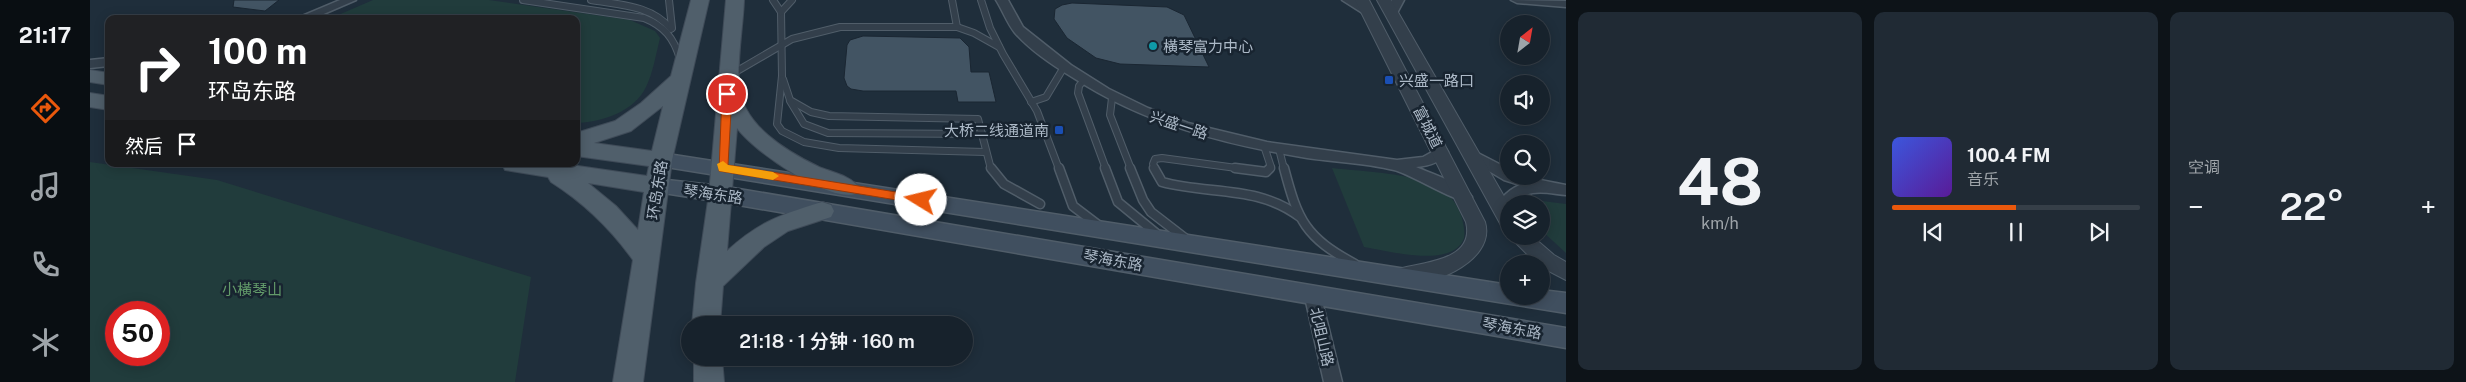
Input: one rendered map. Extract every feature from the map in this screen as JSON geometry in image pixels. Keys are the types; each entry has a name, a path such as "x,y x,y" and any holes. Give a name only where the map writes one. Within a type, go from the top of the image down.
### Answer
{"main road":[{"name":"环岛东路","path":"628,382 662,160 700,0"},
{"path":"707,316 709,283 721,194 728,76 735,0"},
{"path":"90,76 105,78"},
{"path":"580,140 623,126 649,108 683,76"},
{"path":"728,76 732,103 745,123 766,146 807,171 847,188"},
{"path":"90,100 105,102"},
{"path":"580,149 662,160"},
{"name":"琴海东路","path":"662,160 1500,293"},
{"path":"534,167 658,186"},
{"path":"547,169 586,191 622,225 646,258"},
{"name":"琴海东路","path":"658,186 721,194 1312,293 1566,338"},
{"path":"709,283 755,240 780,225 822,211"},
{"path":"1550,301 1566,303"},
{"path":"708,366 708,382"}],"street":[{"path":"311,15 350,0"},
{"path":"1348,0 1365,6"},
{"path":"1517,0 1563,3"},
{"name":"兴盛一路","path":"1005,2 1018,28 1046,56 1112,98 1151,116 1195,131 1279,149 1397,165"},
{"name":"富城道","path":"1391,4 1500,207"},
{"name":"富城道","path":"1365,6 1464,196 1477,228 1477,238 1471,248 1451,264 1418,274 1399,276"},
{"path":"90,64 105,62"},
{"path":"1397,165 1427,161 1441,152"},
{"path":"1470,154 1500,171"},
{"path":"1397,165 1444,185 1464,196"},
{"path":"1535,185 1566,190"},
{"path":"1512,195 1520,191 1541,187"},
{"path":"1529,245 1547,261 1566,272"},
{"name":"北咀山路","path":"1312,293 1333,382"}],"lane":[{"path":"524,0 635,14 664,27 677,47"},
{"path":"591,0 647,10 662,18 674,34"},
{"path":"670,0 670,19 683,76"},
{"path":"772,0 781,12 782,76 777,124 790,137 804,142 856,150 985,152"},
{"path":"781,12 792,0"},
{"path":"952,0 956,27"},
{"path":"981,0 999,47 1037,111 1072,206 1092,222 1111,230"},
{"path":"728,76 810,33 840,27 956,27 974,33 999,47"},
{"path":"1032,102 1046,97 1064,67"},
{"path":"782,76 790,100 801,123 812,130 828,133 982,134"},
{"path":"1083,81 1079,86 1078,93 1118,202 1144,225 1165,239"},
{"path":"1112,98 1110,115 1143,200 1151,212 1192,243"},
{"path":"790,100 810,112 835,117 975,118 980,122 985,152 996,178 1003,186 1040,204"},
{"path":"1264,146 1271,167 1266,172 1162,158 1155,159 1153,164 1159,181 1166,184 1269,199 1288,206 1300,217"},
{"path":"1279,149 1300,217 1306,228 1327,247 1350,262 1375,273"}],"green space":[{"path":"373,0 489,0 630,20 655,31 660,38 652,70 641,96 634,103 616,114 606,118 580,123 580,15 338,15"},
{"name":"小橫琴山","path":"90,162 105,164 105,167 125,167 217,180 531,277 515,382 90,382"},
{"path":"1332,168 1403,176 1430,183 1445,191 1452,199 1462,219 1464,238 1458,247 1447,253 1434,256 1419,256 1364,247"},
{"path":"1550,202 1566,204 1566,253 1550,238"}],"building":[{"path":"234,0 279,0 265,11 233,7"},
{"path":"1072,3 1167,7 1184,15 1209,67 1120,64 1096,58 1067,38 1054,19 1055,9"},
{"path":"863,36 960,38 969,47 971,72 989,72 996,102 958,102 956,91 863,91 851,89 847,86 844,78 847,45 850,40"}],"slow traffic":[{"path":"723,164 722,168 773,176"}],"place":[{"name":"橫琴富力中心","path":"1153,46"},
{"name":"兴盛一路口","path":"1389,80"},
{"name":"大桥二线通道南","path":"1059,130"}],"route":[{"path":"727,94 722,168 921,200"}]}
